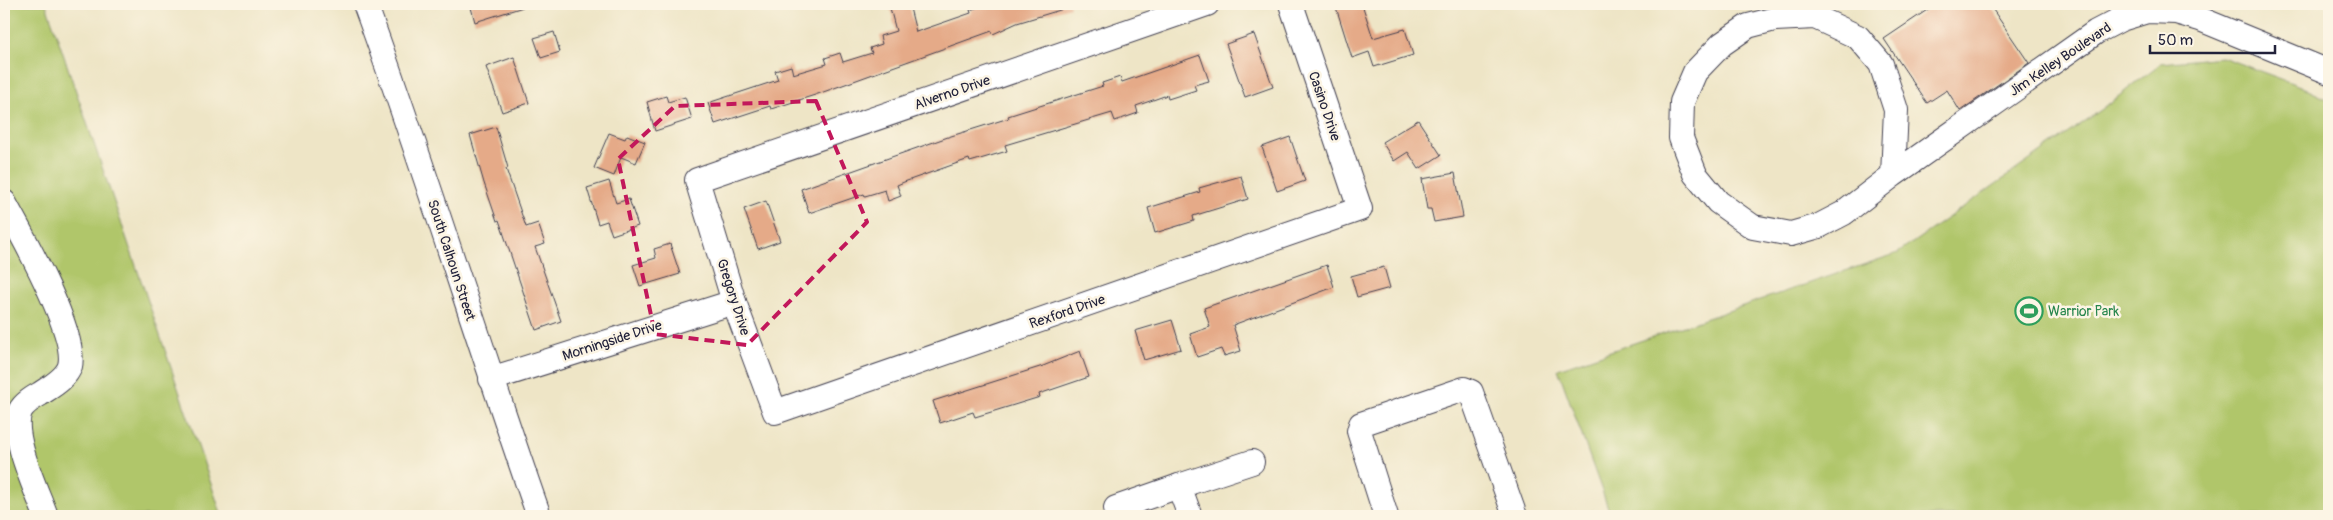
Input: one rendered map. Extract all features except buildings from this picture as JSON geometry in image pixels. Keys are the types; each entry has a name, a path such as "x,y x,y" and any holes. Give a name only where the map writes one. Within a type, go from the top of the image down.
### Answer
{"street":[{"name":"South Calhoun Street","path":"365,4 401,104 491,379 539,516"},
{"name":"Alverno Drive","path":"697,180 1207,4"},
{"name":"Casino Drive","path":"1291,4 1360,209"},
{"name":"Jim Kelley Boulevard","path":"1893,175 1896,110 1881,64 1858,37 1815,17 1775,19 1748,26 1722,44 1695,72 1682,102 1681,138 1695,174 1718,202 1753,227 1790,234 1819,226 1844,213 1893,175 2096,32 2121,18 2148,11 2176,12 2200,19 2329,72"},
{"name":"Gregory Drive","path":"697,180 734,302 775,412"},
{"path":"4,202 51,292 65,333 71,360 69,368 63,377 27,402 20,411 17,429 46,516"},
{"name":"Rexford Drive","path":"775,412 1360,209"},
{"name":"Morningside Drive","path":"491,379 734,302"},
{"path":"1386,516 1359,431 1361,424 1464,389 1471,392 1515,516"},
{"path":"1116,508 1252,462"},
{"path":"1180,486 1190,516"}],"highlighted area":[{"path":"816,101 867,222 747,345 655,334 618,159 675,106"}],"green space":[{"path":"4,4 46,4 222,516 4,516"},
{"name":"Warrior Park","path":"2222,57 2300,86 2329,100 2329,516 1611,516 1558,369 1898,253 2101,110 2161,63"}],"place":[{"name":"Warrior Park","path":"2029,311"}]}
